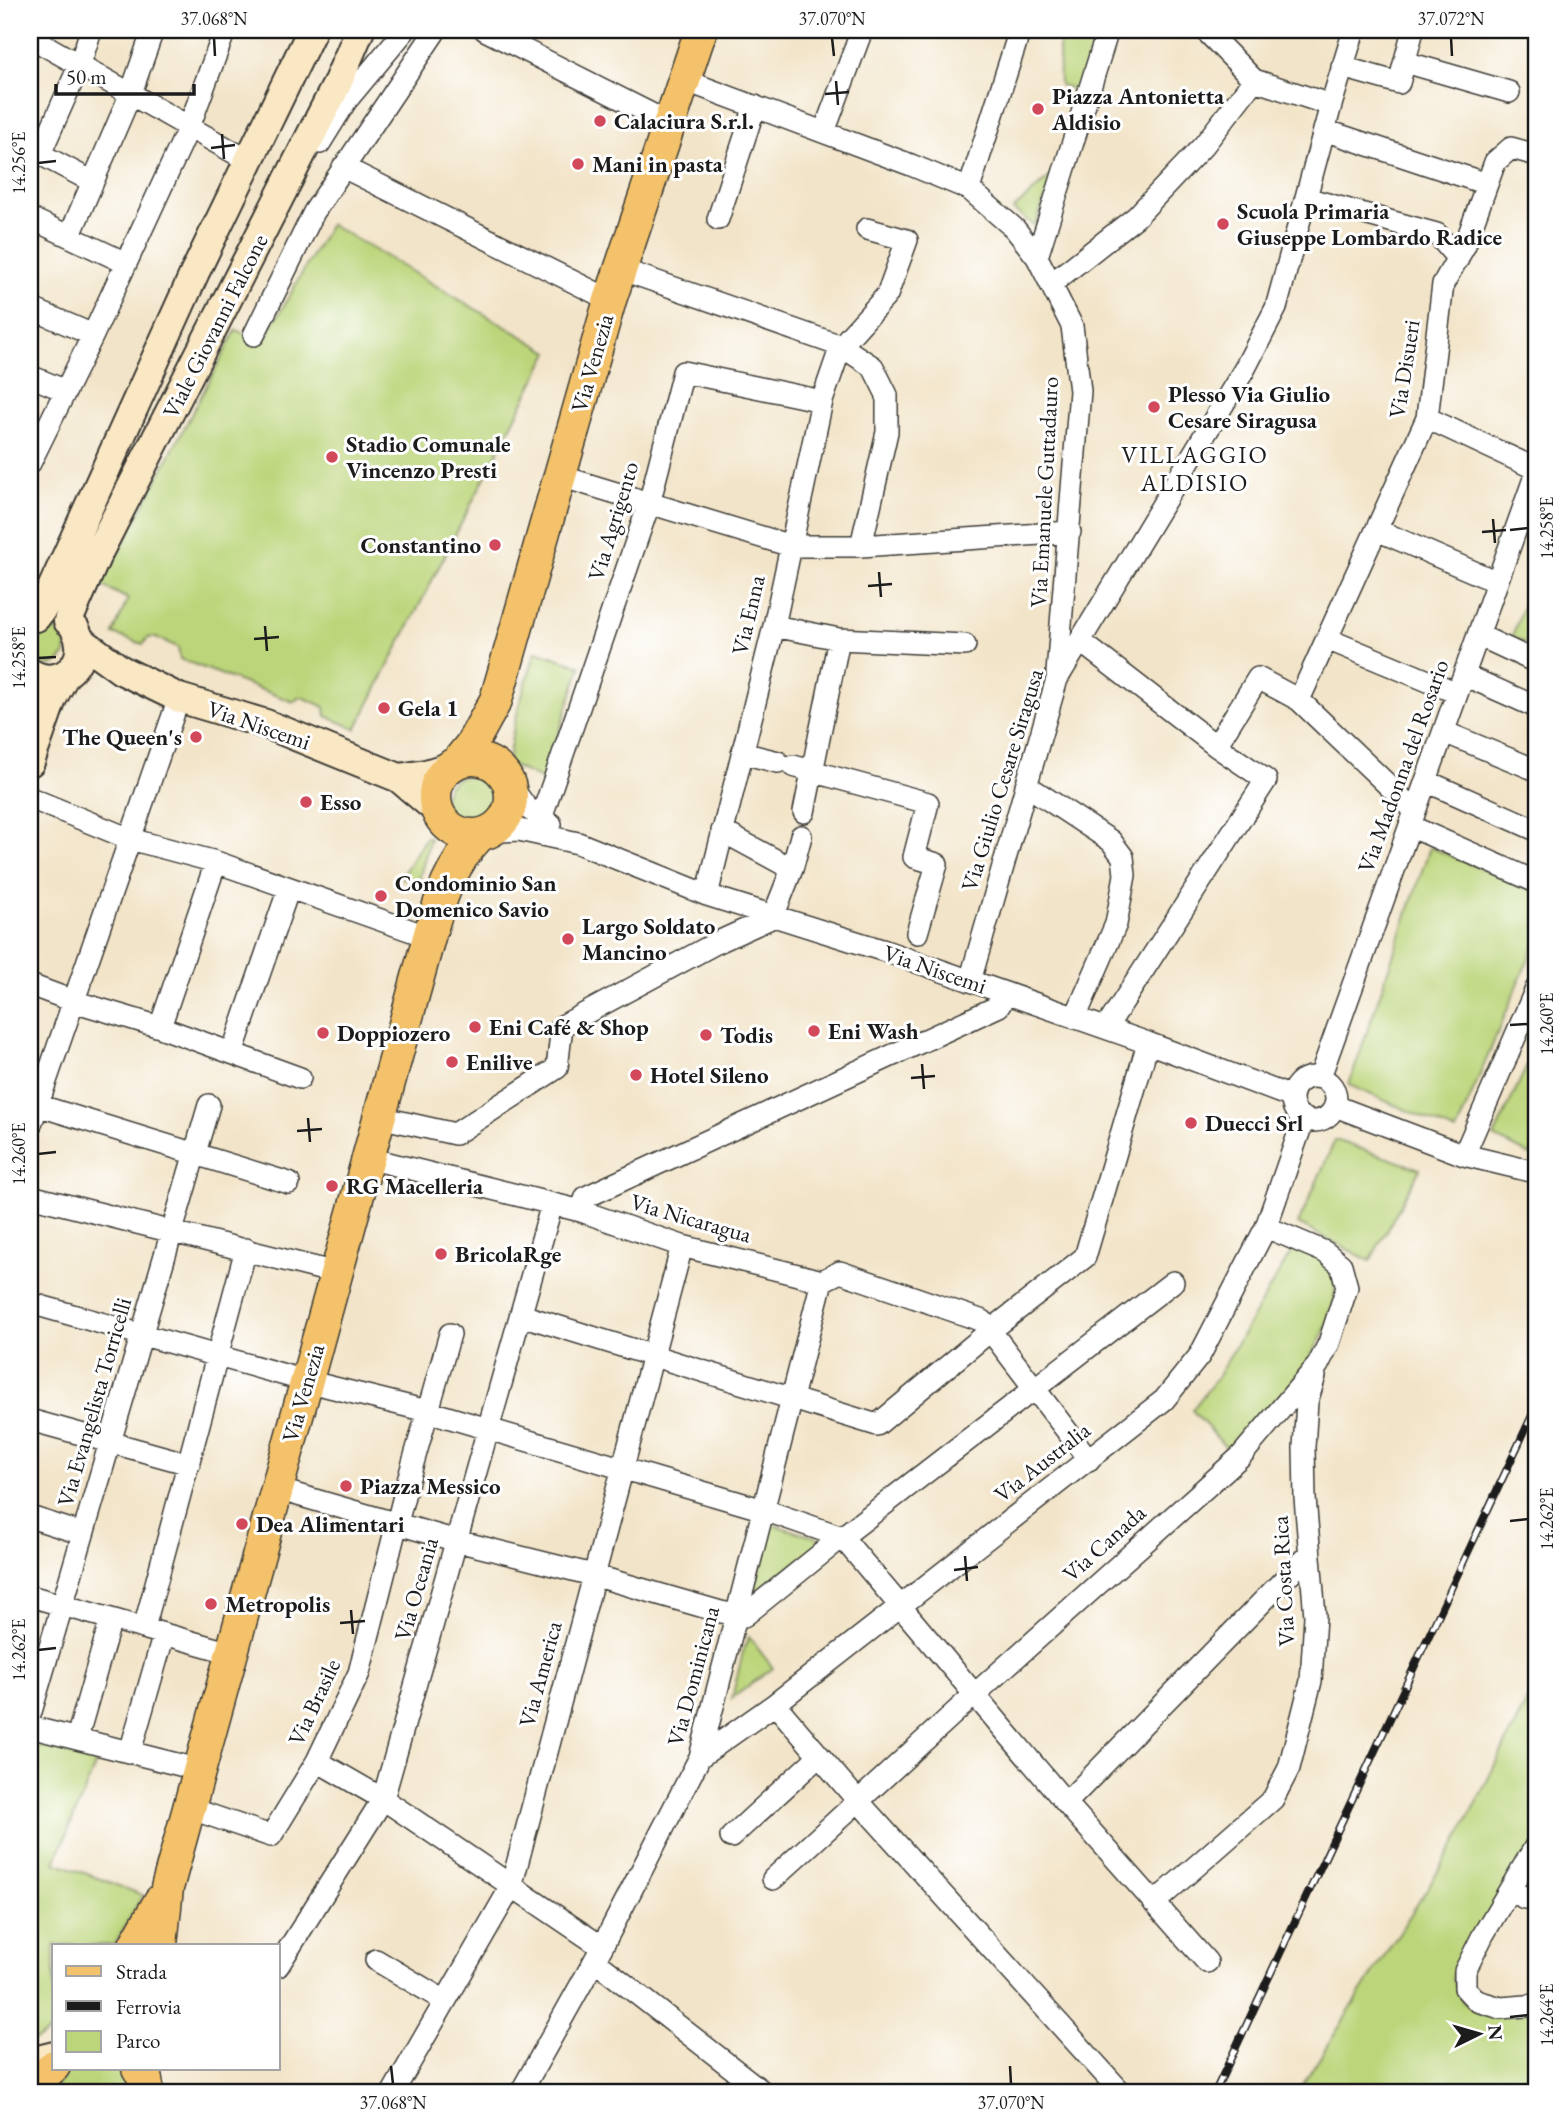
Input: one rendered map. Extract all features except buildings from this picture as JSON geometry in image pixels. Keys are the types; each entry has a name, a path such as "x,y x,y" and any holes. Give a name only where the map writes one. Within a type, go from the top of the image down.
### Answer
{"main road":[{"name":"Via Venezia","path":"496,700 610,300 701,30"},
{"path":"440,899 442,846 435,791 438,782 471,745 496,700"},
{"path":"440,899 455,865 484,834 498,826 506,817 510,806 511,793 496,746 496,700"},
{"path":"454,764 479,759 498,768 506,779"},
{"path":"439,814 448,827 458,832 468,835 484,834"},
{"name":"Via Venezia","path":"161,1944 167,1888 440,899"},
{"name":"Via Venezia","path":"136,1944 167,1888"},
{"path":"36,2092 46,2073 52,2068"}],"street":[{"path":"91,30 80,64 40,154 93,182"},
{"path":"69,234 131,93 153,30"},
{"path":"30,463 93,335 189,127 225,30"},
{"name":"Viale Giovanni Falcone","path":"33,619 44,606 195,272 313,30"},
{"name":"Viale Giovanni Falcone","path":"67,674 79,658 74,630 96,557 337,86 360,30"},
{"path":"280,199 346,101 405,30"},
{"path":"254,335 314,212 436,30"},
{"path":"485,30 669,123"},
{"path":"824,132 862,30"},
{"path":"969,189 1020,30"},
{"path":"1037,257 1108,30"},
{"path":"1205,30 1254,80 1331,105"},
{"name":"Via Giulio Cesare Siragusa","path":"970,981 1057,678 1244,370 1276,308 1354,30"},
{"path":"1342,67 1399,83 1413,30"},
{"path":"30,33 249,161"},
{"path":"1405,62 1509,92"},
{"name":"Via Emanuele Guttadauro","path":"684,80 969,189 1015,229 1037,257 1072,326 1080,391 1057,678"},
{"path":"1051,284 1136,217 1204,145 1254,80"},
{"path":"718,219 755,106"},
{"path":"1324,130 1487,184"},
{"name":"Via Disueri","path":"1299,700 1427,418 1443,284 1465,245 1495,162 1511,148 1536,155"},
{"path":"343,167 610,300"},
{"path":"1306,198 1437,234 1458,259"},
{"path":"30,218 127,263"},
{"path":"841,346 887,295 907,240 867,229"},
{"path":"620,269 841,346 873,366 887,396 887,432 861,546"},
{"path":"30,308 93,335"},
{"name":"Via Enna","path":"707,895 774,626 822,401 841,346"},
{"name":"Via Agrigento","path":"541,818 649,504 683,372 822,401"},
{"path":"30,376 66,391"},
{"path":"1427,418 1536,471"},
{"name":"Via Madonna del Rosario","path":"1320,1077 1536,471"},
{"path":"561,476 791,546 861,546 1070,532"},
{"path":"1377,530 1497,582"},
{"path":"33,619 52,614 74,630"},
{"path":"774,626 838,639 965,645"},
{"name":"Via Niscemi","path":"74,630 121,670 179,698 266,724 398,778"},
{"path":"1478,635 1536,662"},
{"path":"804,812 794,766 838,639"},
{"path":"1327,639 1536,707"},
{"path":"1080,641 1216,746 1266,780 1106,1028"},
{"path":"30,673 45,679 93,669 121,670"},
{"path":"30,762 52,699 67,674"},
{"path":"1216,746 1258,678 1299,700 1412,818 1536,882"},
{"path":"30,1127 179,698"},
{"path":"1444,732 1536,770"},
{"path":"742,753 928,803 914,857 937,864 918,933"},
{"path":"398,778 426,774 454,764"},
{"path":"398,778 439,814"},
{"path":"506,779 526,807 578,843"},
{"path":"1426,780 1536,830"},
{"path":"1026,785 1111,841 1123,857 1125,875 1116,924 1074,1018"},
{"path":"31,805 131,839 216,862 429,937"},
{"path":"484,834 519,830 578,843"},
{"path":"722,831 792,869"},
{"path":"379,1117 455,1134 558,1068 562,1026 716,943 772,917 792,869 801,836"},
{"name":"Via Niscemi","path":"578,843 707,895 885,951 1148,1043 1292,1097"},
{"path":"160,1027 216,862"},
{"path":"232,1053 289,888"},
{"path":"30,985 160,1027 300,1078"},
{"path":"1464,1155 1536,989"},
{"path":"581,1211 586,1197 999,1006 1006,994"},
{"path":"521,1315 877,1425 990,1331 1085,1257 1148,1043"},
{"path":"1320,1077 1333,1088 1335,1106 1330,1114 1313,1121 1304,1118 1293,1105 1292,1097 1301,1081 1320,1077"},
{"path":"37,1105 289,1183"},
{"name":"Via Evangelista Torricelli","path":"30,1715 209,1105"},
{"path":"1335,1106 1464,1155 1536,1171"},
{"name":"Via Australia","path":"700,1757 775,1704 1164,1400 1200,1355 1266,1227 1304,1118"},
{"name":"Via Nicaragua","path":"368,1158 581,1211 682,1246 822,1281 840,1272 983,1321 990,1331"},
{"path":"30,1196 336,1273"},
{"name":"Via Oceania","path":"280,1963 383,1799 552,1204"},
{"name":"Via Canada","path":"773,1879 1241,1456 1318,1366 1333,1332 1347,1287 1341,1265 1325,1252 1266,1227"},
{"name":"Via America","path":"393,2092 511,1887 682,1246"},
{"path":"130,1752 190,1464 246,1249"},
{"name":"Via Dominicana","path":"521,2092 598,1954 700,1757 822,1281"},
{"path":"277,1489 457,1541 744,1616 842,1537 1173,1282"},
{"path":"30,1303 306,1381 427,1411 764,1510 842,1537 1066,1803 1207,1962"},
{"path":"990,1331 1089,1460"},
{"name":"Via Brasile","path":"189,1808 271,1836 317,1761 359,1673 427,1411 450,1334"},
{"name":"Via Costa Rica","path":"1154,1903 1273,1799 1289,1768 1311,1681 1315,1616 1305,1498 1304,1447 1307,1402 1318,1366"},
{"path":"30,1420 190,1464"},
{"path":"30,1517 83,1534"},
{"path":"1066,1803 1310,1554"},
{"path":"30,1596 231,1653"},
{"path":"77,1738 111,1619"},
{"path":"775,1704 858,1801 1120,2091"},
{"path":"30,1727 200,1770"},
{"path":"731,1837 819,1756"},
{"path":"317,1761 383,1799 511,1887 598,1954 764,2092"},
{"path":"1536,1845 1465,1971 1465,1988 1477,2001 1501,2008 1536,2004"},
{"path":"1511,1888 1524,1898 1536,1897"},
{"path":"376,1960 445,2001"},
{"path":"30,2062 52,2056"}],"green space":[{"path":"1065,30 1098,30 1077,90 1060,85 1059,46"},
{"path":"1054,173 1035,226 1013,210"},
{"name":"Stadio Comunale Vincenzo Presti","path":"330,224 549,352 356,729 326,716 325,707 302,697 294,702 180,659 178,647 154,637 148,638 143,644 113,634 128,599 101,585 236,330 263,342"},
{"path":"1533,578 1536,579 1536,648 1512,637"},
{"path":"48,629 61,634 66,647 61,660 48,665 35,660 30,647 35,634"},
{"path":"536,651 581,666 543,780 508,764 515,720"},
{"path":"468,776 485,783 492,800 485,817 468,824 451,817 444,800 451,783"},
{"path":"426,837 430,838 418,884 401,877"},
{"path":"1430,847 1536,892 1536,941 1456,1132 1349,1085"},
{"path":"1536,1046 1536,1142 1530,1155 1494,1137"},
{"path":"1335,1140 1420,1169 1370,1261 1298,1224"},
{"path":"1293,1249 1314,1255 1332,1273 1335,1297 1326,1326 1310,1357 1289,1387 1267,1415 1230,1452 1192,1410 1216,1379"},
{"path":"770,1524 825,1540 753,1596"},
{"path":"749,1637 773,1668 732,1698 743,1652"},
{"path":"1536,1683 1536,1842 1511,1888 1463,1948 1452,1979 1463,2002 1492,2016 1536,2011 1536,2092 1298,2092 1456,1843"},
{"path":"30,1740 99,1756 55,1862 143,1895 115,1944 52,1944 52,2029 30,2042"},
{"path":"68,2070 125,2070 137,2092 52,2092"}],"railway":[{"path":"1215,2092 1536,1407"}],"place":[{"name":"Piazza Antonietta Aldisio","path":"1038,109"},
{"name":"Calaciura S.r.l.","path":"600,121"},
{"name":"Mani in pasta","path":"578,164"},
{"name":"Scuola Primaria Giuseppe Lombardo Radice","path":"1223,224"},
{"name":"Plesso Via Giulio Cesare Siragusa","path":"1154,407"},
{"name":"Stadio Comunale Vincenzo Presti","path":"332,457"},
{"name":"Constantino","path":"495,545"},
{"name":"Gela 1","path":"384,708"},
{"name":"The Queen's","path":"196,737"},
{"name":"Esso","path":"306,802"},
{"name":"Condominio San Domenico Savio","path":"381,896"},
{"name":"Largo Soldato Mancino","path":"568,939"},
{"name":"Eni Café & Shop","path":"475,1027"},
{"name":"Eni Wash","path":"814,1031"},
{"name":"Doppiozero","path":"323,1033"},
{"name":"Todis","path":"706,1035"},
{"name":"Enilive","path":"452,1062"},
{"name":"Hotel Sileno","path":"636,1075"},
{"name":"Duecci Srl","path":"1191,1123"},
{"name":"RG Macelleria","path":"332,1186"},
{"name":"BricolaRge","path":"441,1254"},
{"name":"Piazza Messico","path":"346,1486"},
{"name":"Dea Alimentari","path":"242,1524"},
{"name":"Metropolis","path":"211,1604"}],"district":[{"name":"VILLAGGIO ALDISIO","path":"1195,468"}]}
